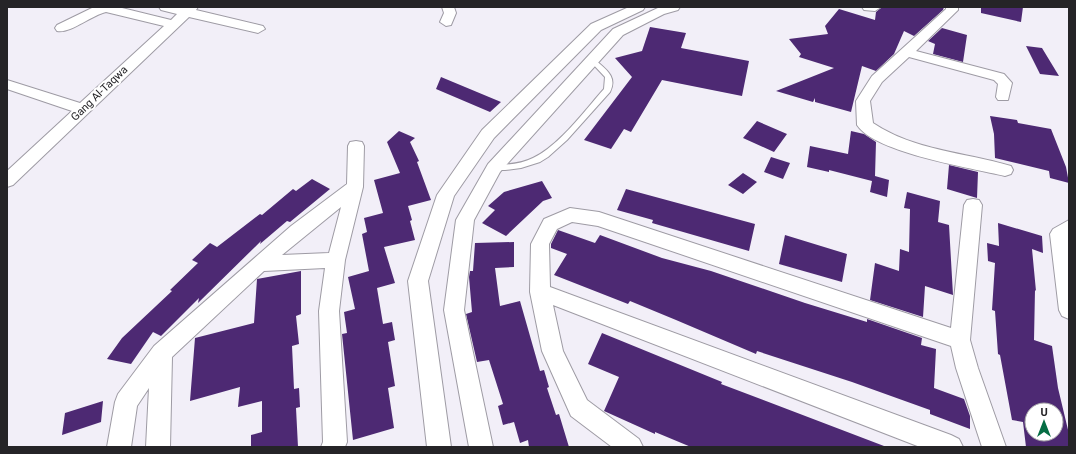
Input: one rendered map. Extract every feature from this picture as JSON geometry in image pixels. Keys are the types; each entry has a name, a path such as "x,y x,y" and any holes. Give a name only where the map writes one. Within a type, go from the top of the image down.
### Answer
{"street":[{"path":"165,7 190,10 258,30"},
{"path":"446,22 450,13 448,7"},
{"path":"439,447 418,281 446,195 467,162 488,134 596,27 639,7"},
{"path":"481,447 454,310 465,220 494,168 618,32 660,11 674,7"},
{"path":"868,7 875,7"},
{"path":"952,7 952,10 908,53 877,79 863,101 865,125 878,135 906,146 1005,170"},
{"path":"62,28 94,11 106,8 173,24"},
{"name":"Gang Al-Taqwa","path":"7,181 82,109 190,10"},
{"path":"571,53 592,60"},
{"path":"908,53 999,77 1005,83 1003,97"},
{"path":"7,84 82,109"},
{"path":"333,447 335,442 329,311 336,260 355,187 356,146"},
{"path":"467,162 494,168"},
{"path":"119,447 126,402 161,353 297,231 355,187"},
{"path":"973,205 960,340 967,368 994,447"},
{"path":"631,447 579,408 553,351 540,292 540,244 550,224 570,215 600,220 960,340"},
{"path":"1068,300 1059,234 1069,227"},
{"path":"259,264 336,260"},
{"path":"540,292 951,447"},
{"path":"158,447 161,353"}],"lane":[{"path":"494,168 512,168 527,164 550,151 607,90 609,86 609,76 592,60"}],"building":[{"path":"882,7 944,7 943,10 914,36 904,31 894,54 876,71 862,66 851,112 815,102 815,98 813,102 776,91 834,68 799,57 801,54 789,39 828,34 825,26 839,9 875,20 876,12"},
{"path":"981,7 1023,7 1021,22 981,13"},
{"path":"650,27 686,33 681,48 749,61 742,96 662,80 631,132 624,129 611,149 584,140 632,77 615,58 642,51"},
{"path":"942,28 967,35 963,62 933,54 935,44 928,41"},
{"path":"1026,46 1042,48 1059,76 1040,74"},
{"path":"441,77 501,102 490,112 436,89"},
{"path":"990,116 1017,120 1018,123 1051,129 1066,167 1069,183 1050,178 1049,171 995,158 994,134"},
{"path":"757,121 787,134 774,152 743,138"},
{"path":"399,131 415,138 410,142 419,161 417,162 431,200 408,206 415,240 384,247 395,283 377,288 383,324 392,322 395,340 388,342 395,386 388,388 394,428 353,440 342,334 347,333 344,312 355,309 348,277 369,271 362,234 367,232 364,218 383,213 374,180 400,173 387,142"},
{"path":"851,131 864,134 876,142 875,176 889,180 887,197 870,192 872,181 829,170 829,172 807,167 810,146 848,154"},
{"path":"771,157 790,163 783,179 764,172"},
{"path":"949,165 978,172 977,198 947,189"},
{"path":"743,173 757,182 743,194 728,185"},
{"path":"312,179 330,189 290,222 287,221 260,244 261,241 198,303 199,298 161,336 153,332 131,364 107,359 122,338 172,291 170,290 198,263 192,260 210,243 217,247 260,214 262,215 293,189 296,191"},
{"path":"542,181 552,198 543,201 506,236 482,223 495,210 488,206 504,192"},
{"path":"626,189 755,224 749,251 652,223 653,220 617,210"},
{"path":"907,192 940,201 938,222 949,225 953,295 925,286 923,317 870,300 875,263 899,271 900,249 909,252 910,209 904,208"},
{"path":"998,223 1042,236 1043,253 1032,249 1036,291 1035,290 1034,340 1052,346 1061,402 1024,402 1024,430 1023,422 1012,420 1000,355 998,354 995,311 992,310 995,263 988,261 987,243 999,246"},
{"path":"558,230 595,243 600,235 662,258 711,271 805,303 867,322 867,319 922,338 921,345 936,349 934,388 964,399 970,416 970,429 930,414 930,410 852,382 757,351 756,354 630,301 628,304 554,275 567,254 551,248 551,244"},
{"path":"785,235 847,254 842,282 779,264"},
{"path":"514,242 514,267 495,268 500,306 520,301 540,371 544,370 549,387 547,388 556,415 559,414 569,447 529,447 528,440 520,443 514,422 503,425 498,406 503,404 489,360 477,362 466,314 472,312 469,277 470,271 473,271 475,243"},
{"path":"301,271 301,314 296,316 299,344 292,346 294,389 299,388 300,407 296,408 298,447 251,447 251,435 262,432 262,401 238,407 240,387 190,401 195,338 254,323 257,279"},
{"path":"602,333 722,382 721,384 884,447 691,447 655,432 655,434 604,411 619,377 588,364"},
{"path":"103,401 101,422 62,435 65,413"},
{"path":"1064,413 1069,434 1069,447 1026,447 1025,442 1064,442"}]}
